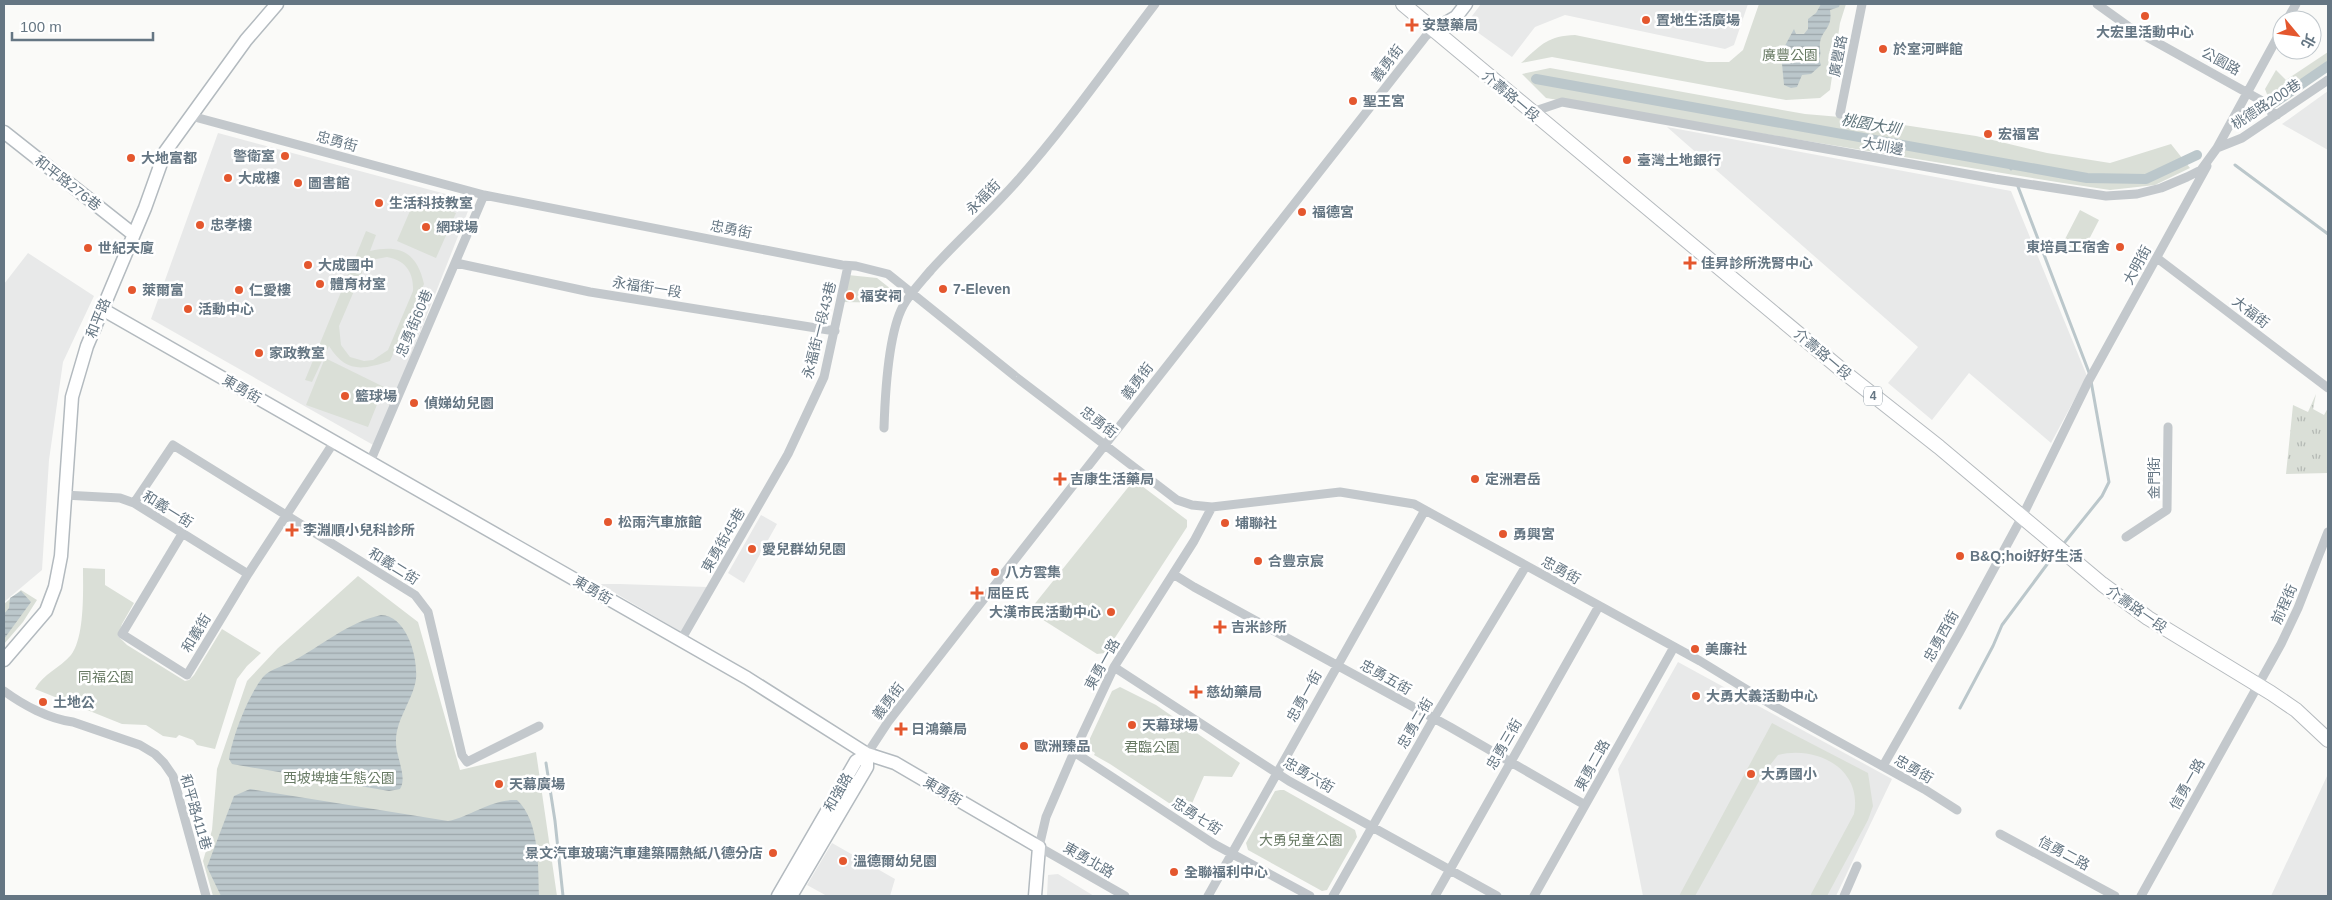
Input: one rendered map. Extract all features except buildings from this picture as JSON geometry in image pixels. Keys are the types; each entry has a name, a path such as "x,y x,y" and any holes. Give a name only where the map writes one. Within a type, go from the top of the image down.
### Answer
{"main road":[{"name":"介壽路一段","path":"1403,4 1849,376 1939,447 2130,606 2258,684 2296,710 2328,740"}],"street":[{"name":"和平路","path":"4,660 34,628 46,611 54,587 61,556 72,396 87,346 145,208 165,152 246,40 277,4"},
{"name":"永福街","path":"884,428 889,358 902,308 912,292 941,259 1018,181 1155,4"},
{"path":"1434,30 1456,17 1466,4"},
{"name":"廣豐路","path":"1840,114 1862,4"},
{"name":"公園路","path":"2097,4 2129,26 2262,100 2270,111 2277,115"},
{"name":"義勇街","path":"867,754 888,722 1420,44 1434,30"},
{"name":"大明街","path":"2022,517 2090,378 2272,47"},
{"name":"桃德路200巷","path":"2217,148 2242,138 2328,80"},
{"name":"大圳邊","path":"1532,112 1562,102 1995,180 2106,196 2137,194 2161,188 2187,178 2201,170 2217,148"},
{"name":"忠勇街","path":"191,116 484,195 856,266 888,274 1007,369 1178,500 1192,505 1212,507 1340,492 1414,504 1674,647 1957,810"},
{"name":"和平路276巷","path":"4,132 133,234"},
{"name":"忠勇街60巷","path":"370,462 484,195"},
{"name":"大福街","path":"2157,258 2328,388"},
{"name":"永福街一段","path":"456,262 590,292 835,332"},
{"name":"永福街一段43巷","path":"788,454 824,377 848,266"},
{"name":"東勇街","path":"102,309 681,640 867,754 895,763 1039,847"},
{"name":"金門街","path":"2126,538 2167,510 2168,427"},
{"name":"和義街","path":"182,534 122,634 187,675 248,574 334,442"},
{"name":"和義二街","path":"134,503 173,445 285,516 416,595 424,605 430,620 462,755 467,762 540,726"},
{"name":"東勇街45巷","path":"681,640 788,454"},
{"name":"和義一街","path":"64,495 120,498 134,503 248,574"},
{"name":"東勇一路","path":"1039,847 1046,817 1114,667 1173,574 1212,507"},
{"name":"忠勇一街","path":"1208,896 1426,510"},
{"name":"忠勇西街","path":"1883,766 2022,517"},
{"name":"前程街","path":"2258,684 2298,608 2328,532"},
{"name":"忠勇二街","path":"1333,896 1434,718 1526,566"},
{"name":"忠勇五街","path":"1173,574 1194,588 1434,718 1585,805"},
{"name":"忠勇三街","path":"1435,896 1599,606"},
{"name":"東勇二路","path":"1534,896 1674,647"},
{"name":"忠勇六街","path":"1114,667 1276,773 1497,896"},
{"name":"信勇一路","path":"2141,896 2258,684"},
{"name":"和平路411巷","path":"4,691 19,702 62,721 73,722 132,742 155,754 173,776 206,896"},
{"name":"忠勇七街","path":"1074,752 1231,854 1310,896"},
{"name":"和強路","path":"778,896 856,762 867,754"},
{"name":"和強路","path":"792,896 866,767 867,754"},
{"name":"信勇二路","path":"2000,834 2115,896"},
{"path":"1035,896 1039,847"},
{"name":"東勇北路","path":"1039,847 1125,896"},
{"path":"1844,896 1857,866"}],"shaded area":[{"name":"置地生活廣場","path":"1481,4 1748,4 1734,45 1725,49 1565,15 1535,27 1512,57 1466,24"},
{"path":"1821,4 1840,4 1839,7 1830,10 1829,25 1821,38 1819,59 1821,65 1811,74 1802,75 1797,87 1791,88 1784,85 1781,53 1794,29 1796,34 1804,34 1808,29 1808,19 1816,13"},
{"path":"2328,91 2328,150 2282,124"},
{"path":"1667,127 2011,191 2087,376 2051,443 1969,373 1932,420 1888,383 1918,347"},
{"name":"大成國中","path":"218,133 472,201 375,446 151,319"},
{"path":"28,253 94,296 63,362 49,460 42,570 4,602 4,284"},
{"name":"愛兒群幼兒園","path":"761,515 777,524 744,583 728,573"},
{"path":"600,584 620,584 707,587 681,632"},
{"path":"21,591 31,602 4,639 4,614 9,608 10,598"},
{"path":"381,615 390,617 398,622 409,639 415,660 416,679 399,725 396,741 403,778 400,789 389,791 232,764 229,759 238,728 252,694 266,674 304,655 357,623"},
{"name":"大勇國小","path":"1678,662 1892,779 1836,896 1643,896 1618,769"},
{"path":"2328,774 2328,896 2271,896"},
{"path":"250,789 448,821 499,802 517,800 525,809 534,832 538,858 539,896 221,896 207,867 234,796"},
{"name":"溫德爾幼兒園","path":"832,843 895,879 890,896 827,896 807,885"},
{"path":"1058,874 1094,896 1047,896 1048,875"}],"green space":[{"name":"廣豐公園","path":"1759,4 1846,4 1840,23 1830,90 1820,98 1786,100 1552,57 1521,63 1539,46 1558,37 1575,35 1707,62 1729,62 1743,50"},
{"path":"2328,52 2328,62 2270,102 2265,89 2276,70 2286,80 2316,60 2322,60 2322,56"},
{"path":"1550,68 1805,114 1864,119 1976,136 2047,153 2110,163 2171,144 2190,168 2155,185 2110,190 2063,183 1546,98 1522,74"},
{"name":"網球場","path":"416,197 456,213 436,258 397,241"},
{"path":"2080,210 2099,220 2082,253 2063,243"},
{"path":"366,231 376,235 370,251 381,249 399,250 412,258 421,273 424,284 390,361 371,366 355,367 342,361 329,346 312,382 305,380","holes":["387,257 399,261 407,268 412,278 413,291 388,350 373,360 364,361 350,357 341,345 339,326 366,263 371,260"]},
{"path":"848,275 877,278 896,293 897,303 842,302"},
{"name":"籃球場","path":"325,358 384,387 368,427 306,405"},
{"path":"2316,394 2313,409 2324,415 2328,408 2328,473 2286,474 2293,405 2308,412"},
{"path":"1134,480 1187,520 1187,527 1105,653 1097,654 1029,611"},
{"name":"同福公園","path":"83,568 105,569 105,585 134,603 122,624 118,636 127,645 185,681 194,675 222,629 261,653 237,679 215,749 197,745 193,740 179,735 176,738 163,736 146,725 122,724 35,689 42,679 67,660 76,647 81,625"},
{"name":"西坡埤塘生態公園","path":"358,576 418,622 460,770 536,752 557,896 213,896 203,861 212,830 217,769 247,681 278,648"},
{"path":"21,590 37,600 23,622 4,644 4,604"},
{"name":"君臨公園","path":"1120,687 1156,705 1240,763 1232,777 1204,776 1187,815 1094,755 1095,753 1086,747 1112,691"},
{"path":"1772,723 1868,773 1873,806 1868,820 1827,896 1810,896 1854,814 1855,798 1851,784 1844,773 1822,757 1793,753 1778,755 1763,774 1695,896 1679,896"},
{"name":"大勇兒童公園","path":"1284,790 1355,830 1357,837 1327,890 1322,891 1248,850 1246,843 1275,791"}],"waterway":[{"name":"桃園大圳","path":"2274,103 2328,66"},
{"name":"桃園大圳","path":"1536,79 2087,178 2146,179 2197,155"},
{"name":"桃園大圳","path":"2010,164 2011,169"},
{"path":"2235,165 2328,234"},
{"path":"2017,184 2090,375"},
{"path":"2065,542 2102,496 2109,482 2091,381"},
{"path":"1960,708 2002,625 2054,555"},
{"path":"546,763 555,821 563,896"}],"place":[{"name":"大宏里活動中心","path":"2145,16"},
{"name":"置地生活廣場","path":"1646,20"},
{"name":"安慧藥局","path":"1412,25"},
{"name":"於室河畔館","path":"1883,49"},
{"name":"聖王宮","path":"1353,101"},
{"name":"宏福宮","path":"1988,134"},
{"name":"警衛室","path":"285,156"},
{"name":"大地富都","path":"131,158"},
{"name":"臺灣土地銀行","path":"1627,160"},
{"name":"大成樓","path":"228,178"},
{"name":"圖書館","path":"298,183"},
{"name":"生活科技教室","path":"379,203"},
{"name":"福德宮","path":"1302,212"},
{"name":"忠孝樓","path":"200,225"},
{"name":"網球場","path":"426,227"},
{"name":"東培員工宿舍","path":"2120,247"},
{"name":"世紀天廈","path":"88,248"},
{"name":"佳昇診所洗腎中心","path":"1690,263"},
{"name":"大成國中","path":"308,265"},
{"name":"體育材室","path":"320,284"},
{"name":"7-Eleven","path":"943,289"},
{"name":"萊爾富","path":"132,290"},
{"name":"仁愛樓","path":"239,290"},
{"name":"福安祠","path":"850,296"},
{"name":"活動中心","path":"188,309"},
{"name":"家政教室","path":"259,353"},
{"name":"籃球場","path":"345,396"},
{"name":"偵娣幼兒園","path":"414,403"},
{"name":"吉康生活藥局","path":"1060,479"},
{"name":"定洲君岳","path":"1475,479"},
{"name":"松雨汽車旅館","path":"608,522"},
{"name":"埔聯社","path":"1225,523"},
{"name":"李淵順小兒科診所","path":"292,530"},
{"name":"勇興宮","path":"1503,534"},
{"name":"愛兒群幼兒園","path":"752,549"},
{"name":"B&Q;hoi好好生活","path":"1960,556"},
{"name":"合豐京宸","path":"1258,561"},
{"name":"八方雲集","path":"995,572"},
{"name":"屈臣氏","path":"977,593"},
{"name":"大漢市民活動中心","path":"1111,612"},
{"name":"吉米診所","path":"1220,627"},
{"name":"美廉社","path":"1695,649"},
{"name":"慈幼藥局","path":"1196,692"},
{"name":"大勇大義活動中心","path":"1696,696"},
{"name":"土地公","path":"43,702"},
{"name":"天幕球場","path":"1132,725"},
{"name":"日鴻藥局","path":"901,729"},
{"name":"歐洲臻品","path":"1024,746"},
{"name":"大勇國小","path":"1751,774"},
{"name":"天幕廣場","path":"499,784"},
{"name":"景文汽車玻璃汽車建築隔熱紙八德分店","path":"773,853"},
{"name":"溫德爾幼兒園","path":"843,861"},
{"name":"全聯福利中心","path":"1174,872"}]}
